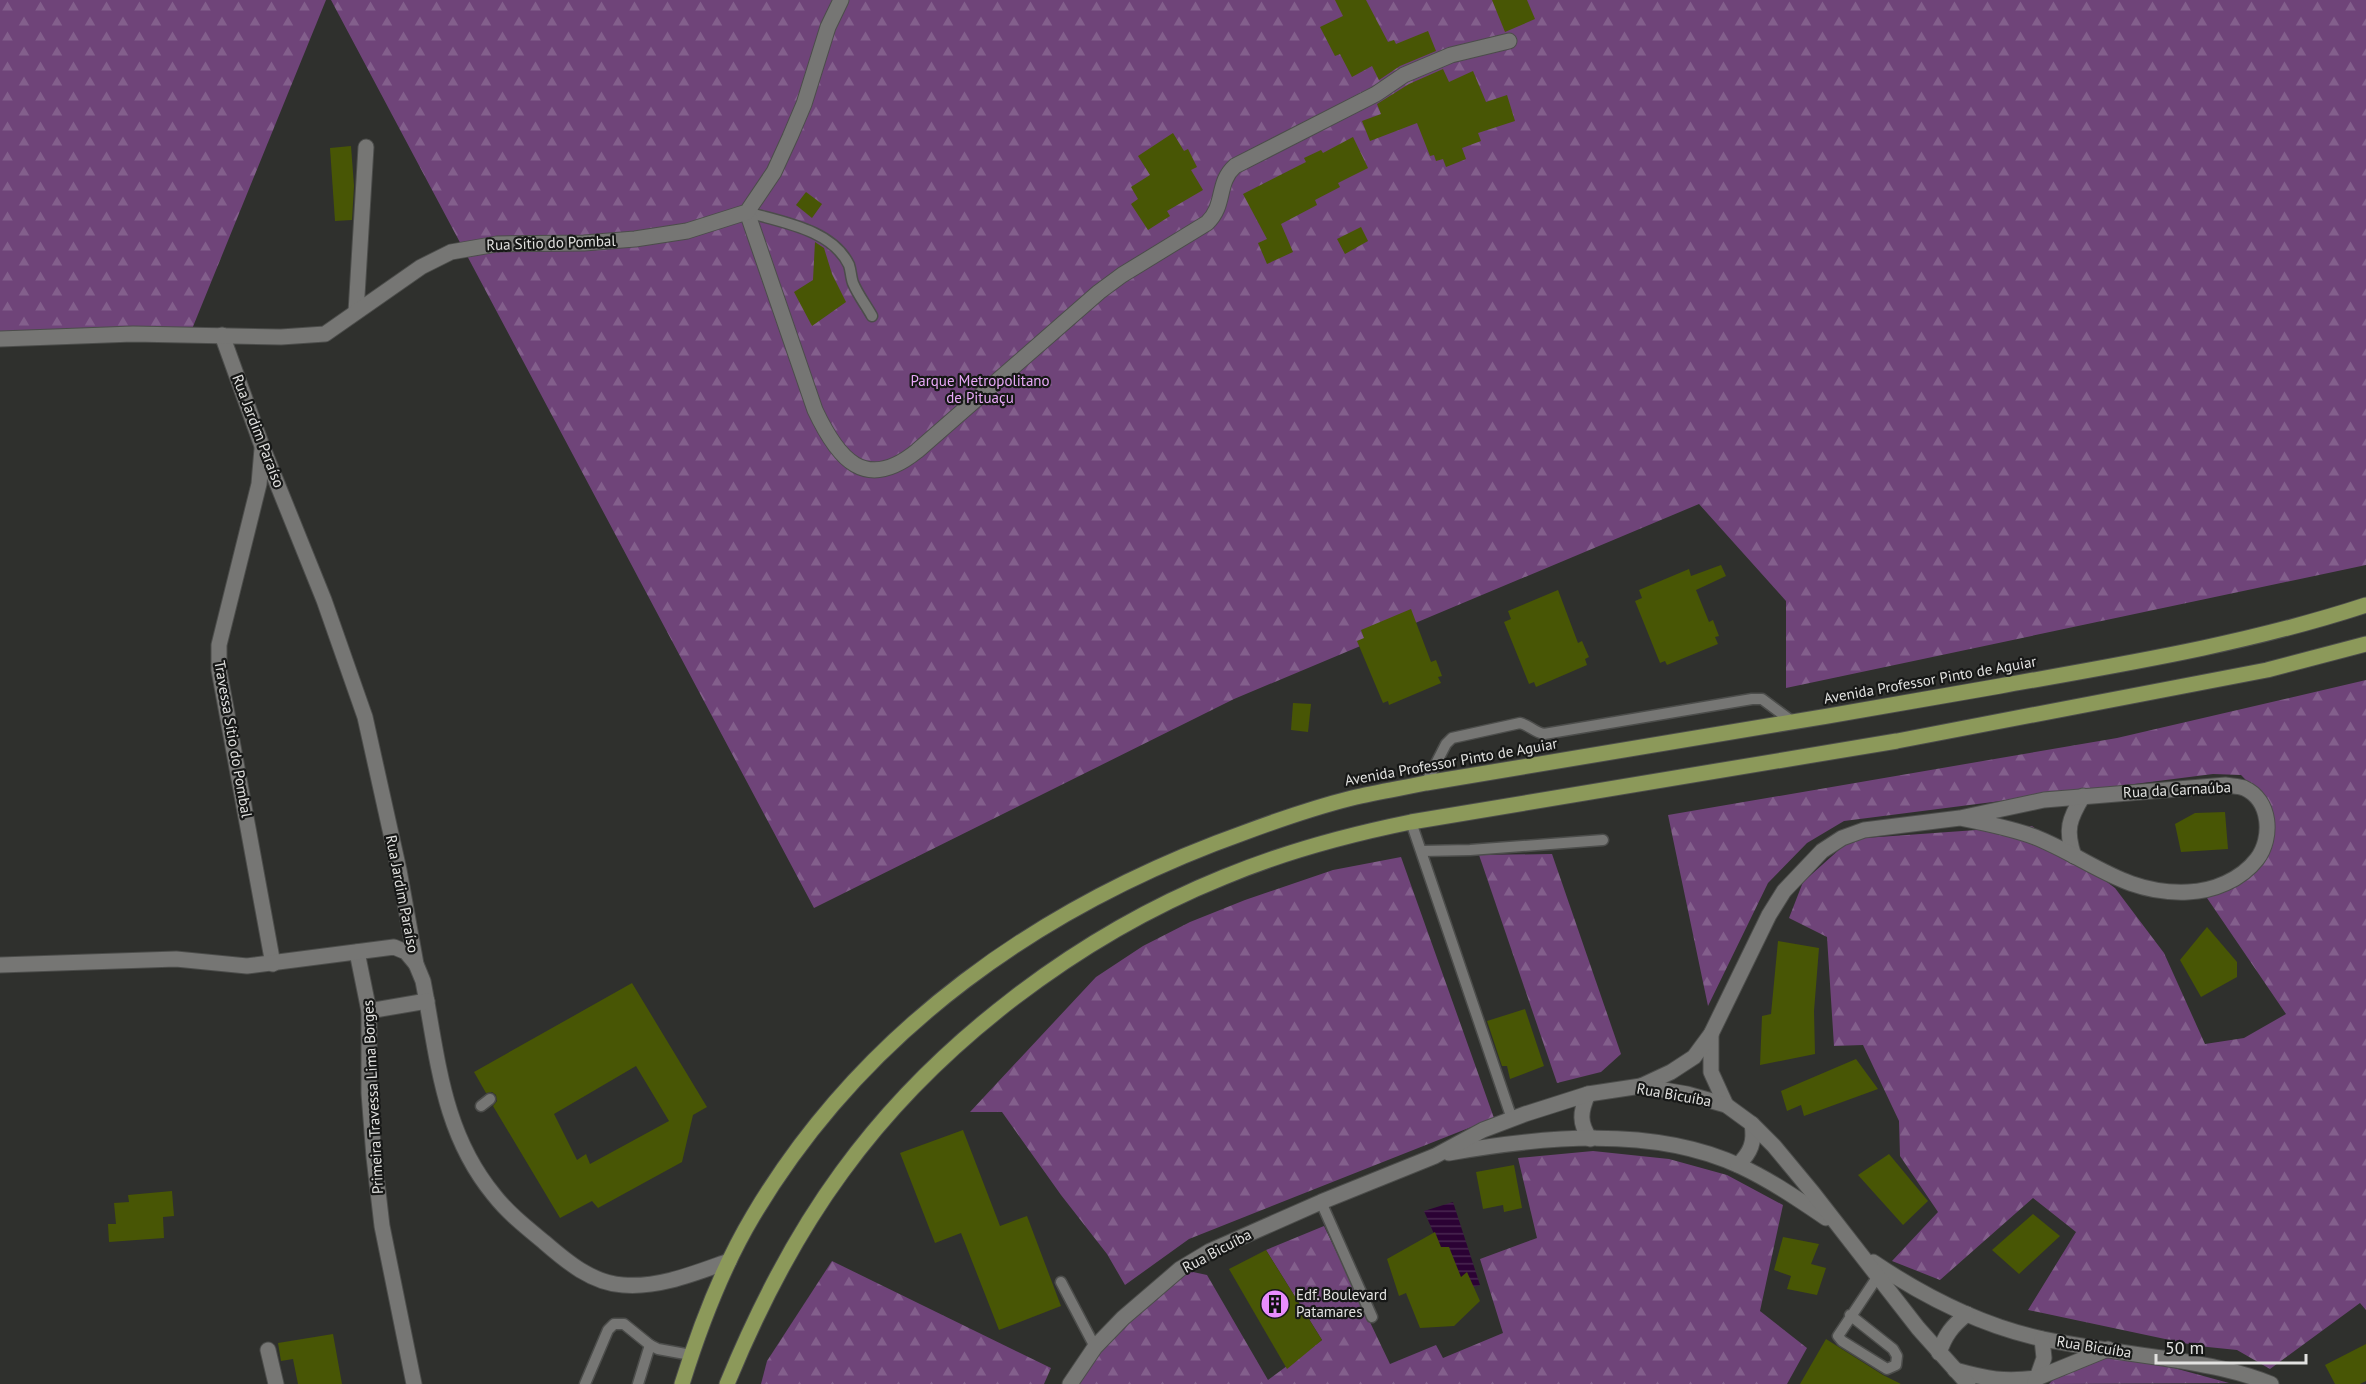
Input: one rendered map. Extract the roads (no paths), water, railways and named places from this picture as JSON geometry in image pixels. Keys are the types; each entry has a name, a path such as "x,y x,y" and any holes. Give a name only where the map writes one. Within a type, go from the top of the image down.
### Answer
{"main road":[{"name":"Avenida Professor Pinto de Aguiar","path":"682,1384 691,1355 729,1261 752,1217 783,1168 818,1121 855,1078 899,1034 959,984 1087,901 1150,869 1287,817 1351,798 1426,783 1793,722 2178,653 2327,618 2366,605"},
{"path":"727,1384 746,1339 824,1199 842,1172 893,1111 930,1071 986,1021 1042,978 1106,936 1164,904 1224,877 1298,850 1359,833 1411,822 1897,741 2267,670 2366,644"}],"street":[{"path":"841,0 828,27 804,104 790,137 774,172 747,212 815,410 826,433 839,451 854,464 870,471 884,470 902,463 1099,292 1207,222 1216,214 1220,205 1223,183 1227,174 1235,166 1376,94 1389,83 1414,70 1451,55 1509,41"},
{"path":"356,312 366,147"},
{"name":"Rua Sítio do Pombal","path":"0,339 110,334 281,337 325,334 421,267 451,252 497,244 584,243 635,239 687,231 747,212"},
{"name":"Rua Jardim Paraíso","path":"222,335 262,446 328,609 365,717 399,870 416,964 423,981 444,1096 454,1128 471,1160 494,1195 553,1250 590,1278 626,1286 679,1278 729,1261"},
{"name":"Travessa Sítio do Pombal","path":"262,446 259,484 219,645 219,670 273,963"},
{"name":"Rua da Carnaúba","path":"1641,1086 1685,1064 1694,1057 1711,1034 1769,915 1784,891 1822,851 1842,838 1864,830 1960,818 2044,800 2226,785 2244,788 2255,797 2264,810 2268,826 2266,843 2257,859 2243,873 2207,891 2167,892 2137,887 2116,879 2036,838 2000,826 1960,818"},
{"path":"2074,856 2068,839 2069,824 2083,796"},
{"path":"0,965 176,959 247,966 380,947 394,947 406,952 416,964"},
{"name":"Primeira Travessa Lima Borges","path":"357,952 367,992 369,1011 369,1093 382,1226 414,1384"},
{"path":"369,1011 427,1001"},
{"name":"Rua da Carnaúba","path":"1711,1034 1711,1072 1726,1105"},
{"name":"Rua Bicuíba","path":"1070,1384 1095,1347 1123,1318 1180,1269 1210,1251 1321,1202 1435,1156 1483,1130 1588,1094 1641,1086 1687,1094 1726,1105 1752,1124 1774,1146 1939,1353 1968,1384"},
{"path":"1588,1094 1581,1118 1583,1128 1590,1139"},
{"path":"1738,1165 1753,1146 1752,1124"},
{"name":"Rua Bicuíba","path":"1435,1156 1534,1141 1590,1139 1626,1140 1689,1148 1738,1165 1774,1183 1836,1226"},
{"name":"Rua Bicuíba","path":"1863,1255 1906,1284 1967,1314 2042,1339 2237,1372 2271,1384"},
{"path":"1939,1353 1945,1335 1967,1314"},
{"path":"2036,1381 2044,1358 2042,1339"},
{"path":"1955,1370 1983,1378 2036,1381 2108,1349"},
{"path":"268,1350 276,1384"}],"lane":[{"path":"747,212 805,230 820,236 832,245 849,266 852,282 872,316"},
{"path":"1426,783 1446,744 1452,738 1520,723 1527,725 1536,733 1544,734 1752,699 1762,699 1793,722"},
{"path":"1411,822 1512,1119"},
{"path":"1422,851 1470,850 1603,840"},
{"path":"1321,1202 1372,1317"},
{"path":"1850,1315 1893,1349 1898,1359 1896,1365 1887,1369 1840,1340 1838,1334 1850,1315 1878,1276"},
{"path":"1061,1282 1095,1347"},
{"path":"585,1384 608,1330 614,1324 624,1324 658,1349 691,1355"},
{"path":"638,1384 650,1345"}],"place":[{"name":"Edf. Boulevard Patamares","path":"1275,1304"}],"park label":[{"name":"Parque Metropolitano de Pituaçu","path":"980,390"}]}
